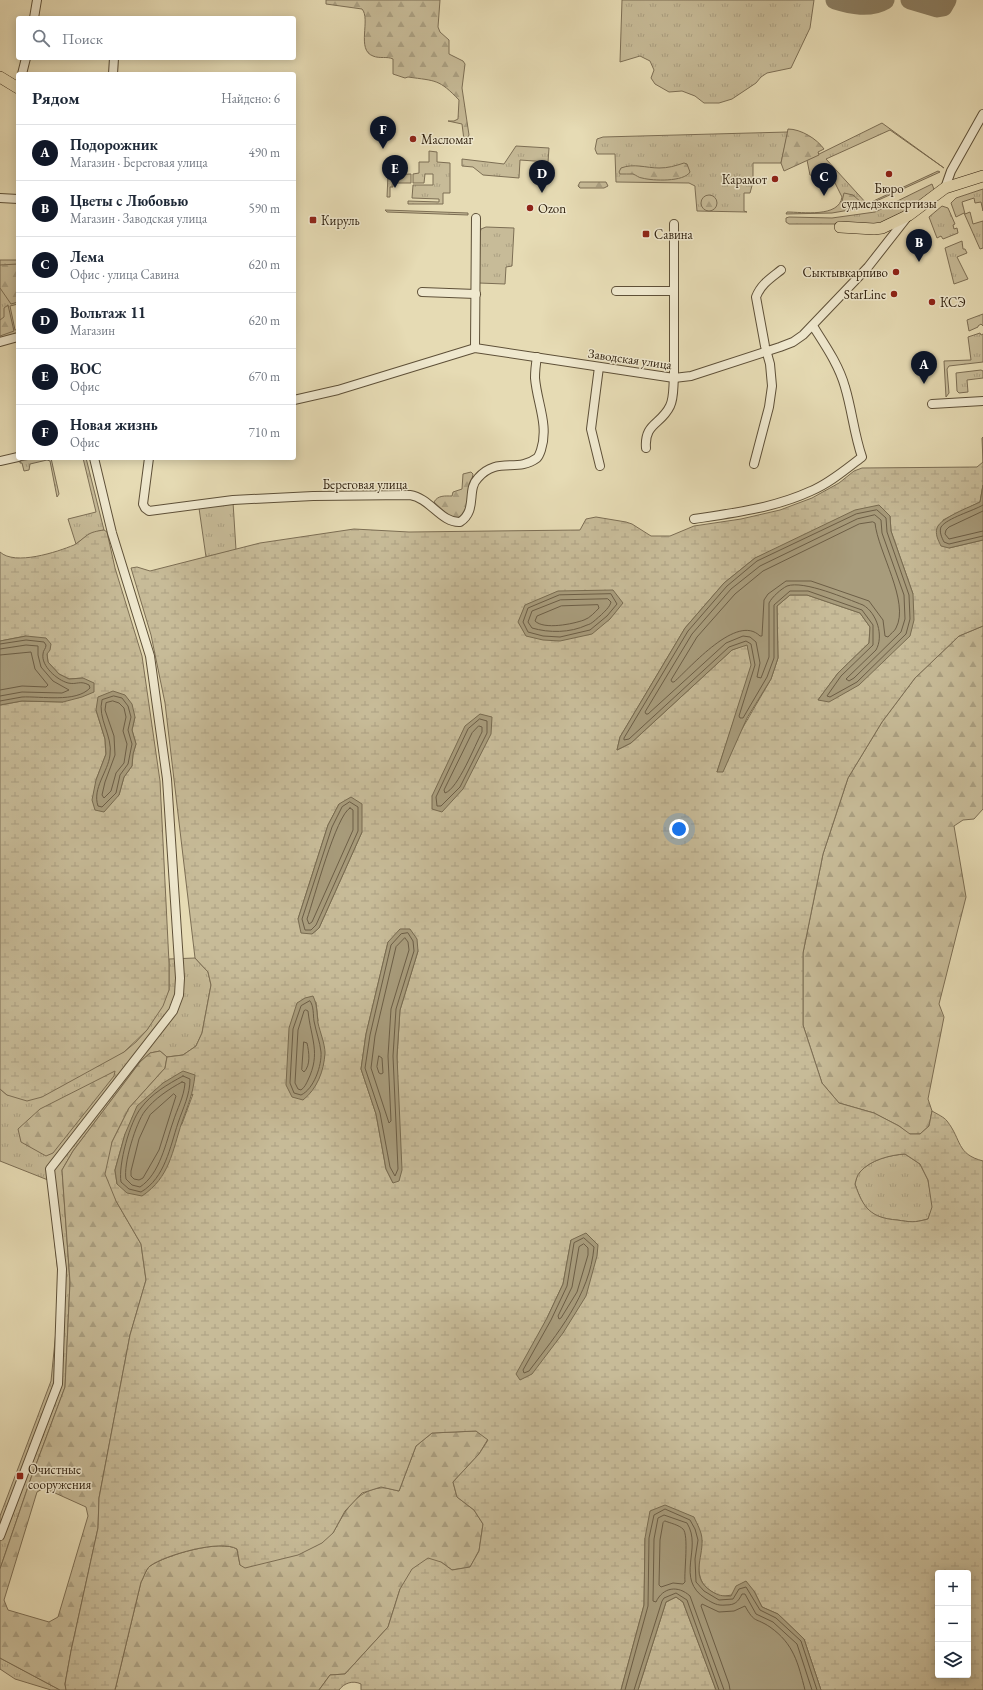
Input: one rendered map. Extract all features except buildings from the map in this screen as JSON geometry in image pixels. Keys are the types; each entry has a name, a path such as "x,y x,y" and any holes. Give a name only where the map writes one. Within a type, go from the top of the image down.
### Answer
{"main road":[{"path":"0,78 16,87"},
{"path":"840,227 882,228 909,215 945,188 983,176"}],"street":[{"path":"34,16 37,0"},
{"path":"22,72 26,60"},
{"path":"113,72 114,60"},
{"path":"945,188 951,171 983,114"},
{"path":"0,198 16,199"},
{"name":"Заводская улица","path":"296,400 338,390 475,348 674,378 691,376 792,342 813,326 868,267 909,215"},
{"path":"475,348 476,218"},
{"path":"646,448 647,433 670,407 672,400 674,378 674,224"},
{"path":"754,464 769,407 771,393 771,372 756,297 765,282 781,270"},
{"path":"616,290 674,291"},
{"path":"422,292 476,294"},
{"path":"694,519 742,512 781,503 812,491 836,477 862,457 841,376 813,326"},
{"path":"0,342 16,338"},
{"name":"Береговая улица","path":"149,460 143,504 149,511 233,500 313,496 410,495 420,497 450,521 460,522 470,511 475,481 481,475 499,465 517,466 530,462 539,456 543,445 544,432 535,377 537,357"},
{"path":"599,367 591,431 600,466"},
{"path":"932,404 983,401"},
{"path":"0,461 16,457"},
{"path":"0,1536 58,1384 62,1269 50,1169 173,1011 179,995 180,978 167,779 150,656 112,534 94,460"}],"green space":[{"path":"326,0 440,0 438,27 440,32 449,40 449,54 463,61 465,64 462,88 469,135 467,139 464,140 462,124 448,121 458,119 459,100 447,88 431,80 408,77 405,78 393,74 393,59 373,56 368,53 365,48 365,20 362,9 326,4"},
{"path":"622,0 814,0 810,28 791,68 767,73 756,83 732,99 719,103 704,103 695,96 682,91 669,92 655,84 651,78 654,70 650,61 640,56 620,62"},
{"path":"882,123 944,168 890,130 826,159 867,204 938,171 940,172 861,208 832,213 786,214 787,212 810,213 827,211 839,204 842,197 833,179 830,180 810,175 807,160"},
{"path":"788,129 793,129 808,135 824,149 818,152 819,155 784,171 781,163"},
{"path":"788,132 781,163 753,163 753,182 750,193 744,193 744,211 747,212 697,211 695,186 689,183 616,182 615,154 597,154 595,149 597,139 603,137"},
{"path":"516,146 549,148 548,162 520,160 519,178 483,175 473,167 462,166 462,159 504,164"},
{"path":"429,151 437,152 437,162 450,163 450,193 443,193 443,204 408,204 408,201 439,202 439,199 412,198 413,185 433,185 433,174 425,174 424,183 413,183 413,174 419,173 419,162 429,162"},
{"path":"684,163 687,164 690,172 682,178 668,180 640,178 633,174 620,174 619,172 621,168 631,166 662,168 672,167"},
{"path":"411,174 411,183 393,183 393,187 390,187 390,197 387,197 388,175"},
{"path":"580,182 606,182 608,186 604,188 580,188 578,186"},
{"path":"932,184 935,192 911,208 881,224 789,224 786,222 786,218 789,217 832,218 875,212"},
{"path":"983,189 983,211 981,202 975,203 974,198 962,202 965,214 970,212 973,224 983,221 983,248 980,249 964,213 956,217 951,203 956,198"},
{"path":"844,193 853,195 862,203 862,205 843,209 841,205"},
{"path":"709,195 716,200 717,203 712,210 709,211 702,206 701,203 706,196"},
{"path":"942,206 948,208 955,224 953,225 954,229 957,228 958,233 943,239 941,236 937,238 929,217"},
{"path":"385,210 468,213 468,215 387,212"},
{"path":"486,227 514,228 512,266 506,267 505,284 479,283 480,233 481,229"},
{"path":"962,241 963,249 965,249 967,253 957,257 968,279 954,284 945,248"},
{"path":"0,260 16,260 16,304 10,306 16,335 0,339"},
{"path":"16,264 16,303 11,304 0,288 0,265"},
{"path":"8,305 14,331 0,336 0,320 4,317 4,308"},
{"path":"983,314 983,326 981,324 969,331 967,320"},
{"path":"980,333 981,335 983,334 983,362 949,366 947,369 949,393 946,397 944,361 971,360 968,337"},
{"path":"983,371 983,378 967,380 968,392 959,393 957,391 956,373"},
{"path":"983,437 983,462 982,438"},
{"path":"47,460 30,464 29,470 24,471 20,461"},
{"path":"47,460 51,460 59,494 57,497 50,461"},
{"path":"83,460 86,460 104,530 89,535 76,544 68,519 96,512"},
{"path":"983,462 983,485 980,502 943,520 949,548 983,540 983,626 959,636 915,678 882,722 848,778 823,854 803,953 803,1025 822,1083 839,1103 874,1113 899,1126 910,1134 920,1134 929,1126 932,1111 947,1121 952,1128 960,1146 968,1154 983,1161 983,1690 821,1690 804,1639 778,1614 762,1607 754,1591 720,1597 708,1589 703,1583 699,1572 699,1559 702,1540 645,1538 644,1605 621,1690 361,1690 361,1684 352,1682 346,1684 339,1690 319,1690 330,1675 345,1674 388,1627 400,1589 412,1569 428,1558 441,1562 452,1570 470,1567 479,1551 483,1524 474,1510 457,1497 453,1482 479,1454 488,1440 476,1431 432,1433 416,1446 399,1491 381,1487 362,1493 345,1511 333,1533 322,1543 298,1555 245,1568 240,1565 237,1549 229,1546 219,1546 206,1547 180,1553 150,1566 141,1582 115,1690 66,1690 65,1684 71,1651 98,1528 99,1498 130,1335 146,1280 141,1244 116,1201 105,1174 112,1142 129,1108 165,1068 167,1057 183,1055 196,1046 202,1033 211,985 208,972 195,958 165,703 151,635 131,568 137,567 150,571 260,543 354,529 409,532 580,530 586,519 596,517 632,524 651,536 670,536 694,526 741,519 780,510 812,498 839,483 854,471 862,468 977,467","holes":["890,516 891,531 913,594 818,700 838,673 869,643 870,627 860,613 807,595 790,595 777,606 778,658 771,679 717,772 752,665 747,644 732,650 631,743 617,750 620,737 685,628 724,583 755,558","339,804 362,832 319,928 312,934 298,919 328,825","388,942 418,951 400,1010 393,1183 386,1169 376,1114 361,1069 366,1034","316,1002 318,1021 297,1003","193,1094 182,1124 117,1184 115,1170 125,1134","905,1154 920,1164 928,1180 932,1207 928,1219 909,1222 888,1219 874,1214 861,1199 855,1184 859,1173 869,1164 881,1159","571,1240 563,1333 547,1318 563,1284"]},
{"path":"471,472 473,474 468,498 468,511 458,519 449,516 434,502 440,497 452,496 453,492 462,489 463,474"},
{"path":"233,502 236,550 206,557 199,508"},
{"path":"104,530 107,532 115,568 142,656 160,781 169,990 163,1006 147,1030 124,1052 42,1097 27,1101 7,1095 0,1089 0,705 22,701 63,702 83,678 69,679 59,674 48,662 47,654 26,636 0,641 0,552 7,556 16,558 26,558 47,554 74,545 94,532","holes":["96,710 135,717 132,730 136,744 132,766 124,777 119,795 96,780 106,754 105,739"]},
{"path":"983,626 983,809 974,819 963,820 954,826 966,897 939,1004 944,1017 928,1099 932,1111 929,1126 920,1134 909,1134 899,1126 874,1113 839,1103 822,1083 803,1025 803,953 823,854 848,778 882,722 915,678 959,636"},
{"path":"195,958 208,972 211,985 202,1033 196,1046 183,1055 167,1057 160,1051 150,1053 140,1062 73,1151 62,1170 70,1282 65,1387 31,1478 0,1569 0,1516 51,1381 60,1291 48,1180 0,1161 0,1089 7,1095 124,1052 147,1030 169,990 169,959"},
{"path":"160,1051 167,1057 165,1068 129,1108 112,1142 116,1201 141,1244 146,1280 130,1335 99,1498 98,1528 71,1651 65,1684 66,1690 60,1690 0,1658 0,1569 31,1478 65,1387 70,1282 62,1170 73,1151 140,1062 150,1053","holes":["44,1488 86,1507 88,1516 58,1617 49,1622 8,1610 4,1600 37,1492"]},
{"path":"115,1071 114,1076 53,1153 46,1156 21,1142 18,1129 40,1109"},
{"path":"905,1154 920,1164 928,1180 933,1207 928,1219 909,1222 880,1217 869,1210 865,1205 855,1184 859,1173 869,1164 887,1157"},
{"path":"476,1431 488,1439 479,1454 453,1482 457,1497 474,1510 483,1524 479,1551 470,1567 452,1570 441,1562 400,1589 388,1627 345,1674 330,1675 319,1690 115,1690 141,1582 150,1566 180,1553 219,1546 229,1546 237,1549 240,1565 333,1533 351,1504 364,1493 382,1488 399,1491 416,1446 432,1433"},
{"path":"676,1597 683,1602 716,1690 638,1690 666,1602"},
{"path":"0,1658 60,1690 51,1690 15,1679 0,1669"}],"water":[{"path":"983,485 983,540 949,548 941,546 936,532 939,524 949,517 980,502"},
{"path":"879,505 890,516 891,531 913,594 914,620 910,636 859,685 829,702 818,700 838,673 869,643 870,627 860,613 807,595 790,595 777,606 778,658 771,679 747,718 723,772 717,772 751,665 747,645 732,650 631,743 617,750 620,737 685,628 724,583 755,558 855,510"},
{"path":"613,590 623,603 610,619 592,634 560,641 543,640 526,636 518,622 525,605 558,591"},
{"path":"26,636 46,638 51,644 50,650 47,654 48,662 59,674 69,679 83,678 94,683 94,692 63,702 22,701 0,705 0,641"},
{"path":"113,691 125,695 132,704 135,717 132,730 136,744 132,766 124,777 119,795 104,812 95,810 92,800 96,780 106,754 105,739 96,710 98,697"},
{"path":"480,714 492,717 491,734 463,789 442,812 432,809 432,796 465,726"},
{"path":"351,797 362,804 362,832 319,928 312,934 301,933 298,919 328,825 339,804"},
{"path":"400,929 410,929 417,939 418,951 400,1010 397,1056 402,1170 399,1181 393,1183 386,1169 376,1114 361,1069 366,1034 388,942"},
{"path":"313,996 325,1053 319,1079 312,1091 303,1100 292,1097 286,1085 289,1028 297,1003 305,998"},
{"path":"183,1071 195,1075 194,1082 169,1163 159,1181 142,1196 127,1193 117,1184 115,1170 125,1134 137,1106 163,1083"},
{"path":"586,1233 598,1245 597,1256 586,1296 563,1333 532,1374 520,1380 516,1374 547,1318 563,1284 571,1240"},
{"path":"665,1505 694,1517 702,1537 699,1574 705,1586 718,1595 731,1596 736,1586 746,1581 754,1591 762,1607 778,1614 804,1639 821,1690 716,1690 683,1602 676,1597 666,1602 638,1690 621,1690 644,1605 645,1538 650,1511"}],"taxiway":[{"path":"835,0 854,5 867,5 879,3 885,0"},
{"path":"910,0 937,8 943,7 947,0"}],"place":[{"name":"Масломаг","path":"413,139"},
{"name":"Новая жизнь","path":"383,149"},
{"name":"Бюро судмедэкспертизы","path":"889,174"},
{"name":"Карамот","path":"775,179"},
{"name":"ВОС","path":"395,188"},
{"name":"Вольтаж 11","path":"542,193"},
{"name":"Лема","path":"824,196"},
{"name":"Ozon","path":"530,208"},
{"name":"Кируль","path":"313,220"},
{"name":"Савина","path":"646,234"},
{"name":"Цветы с Любовью","path":"919,262"},
{"name":"Сыктывкарпиво","path":"896,272"},
{"name":"StarLine","path":"894,294"},
{"name":"КСЭ","path":"932,302"},
{"name":"Подорожник","path":"924,384"},
{"name":"Очистные сооружения","path":"20,1476"}]}
